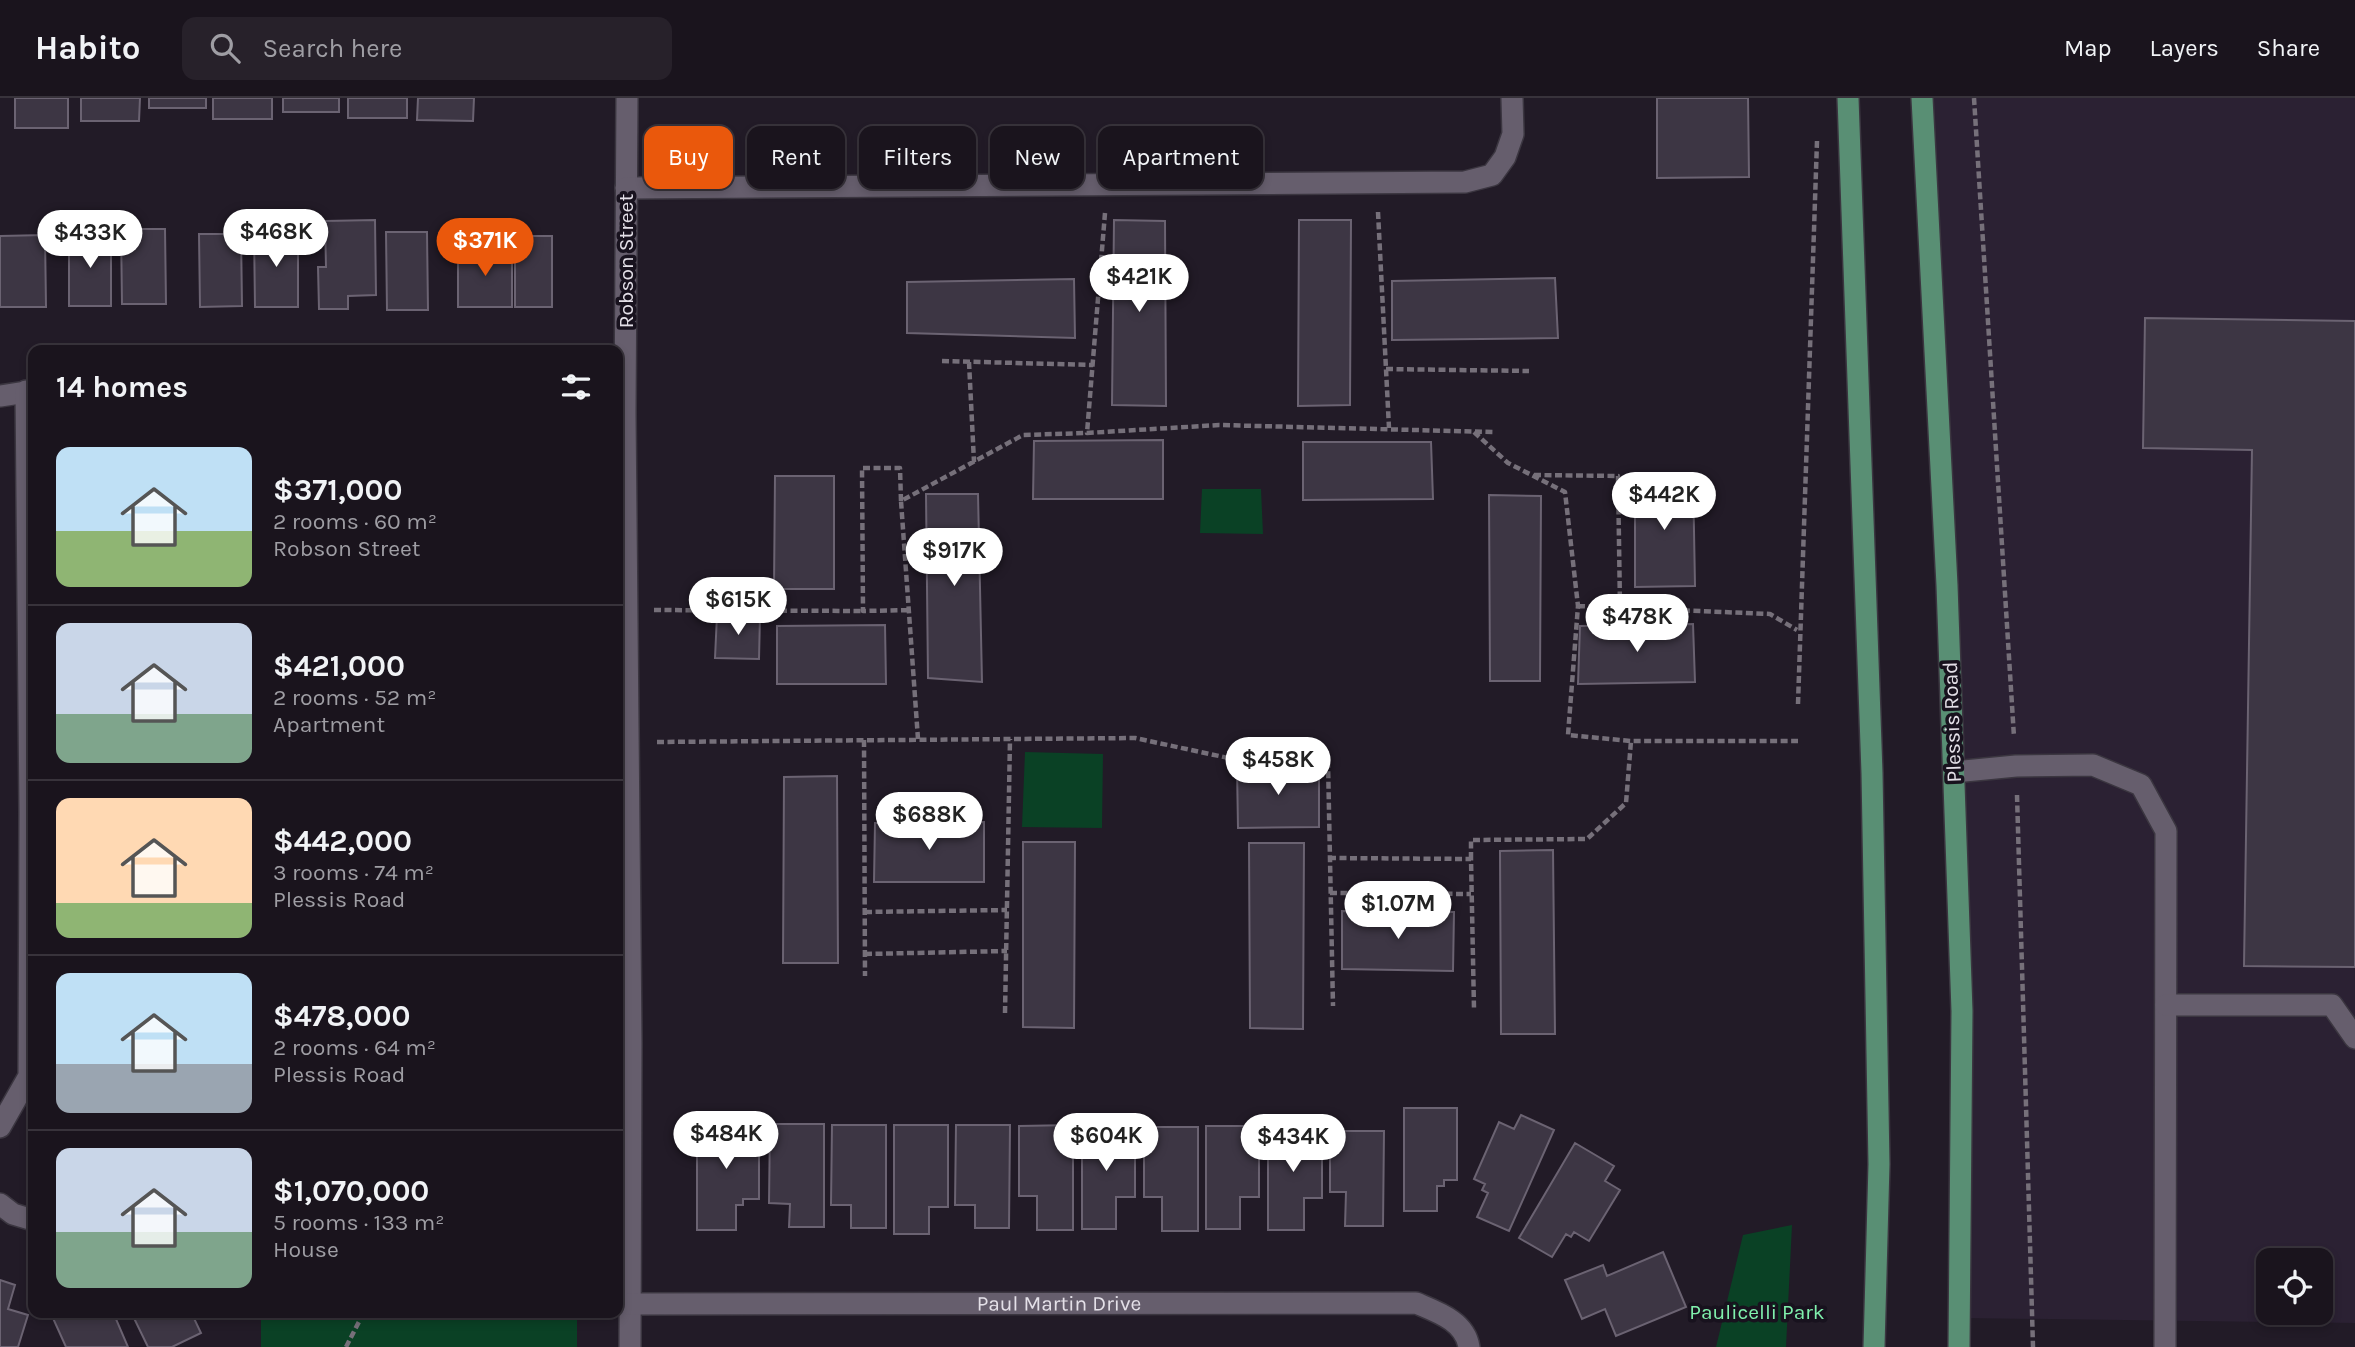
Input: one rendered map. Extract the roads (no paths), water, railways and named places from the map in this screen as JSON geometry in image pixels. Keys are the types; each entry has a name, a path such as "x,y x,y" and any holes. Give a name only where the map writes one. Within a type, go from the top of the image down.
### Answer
{"main road":[{"path":"1848,98 1872,773 1880,1164 1874,1347"},
{"name":"Plessis Road","path":"1922,98 1947,585 1962,1011 1959,1347"}],"street":[{"name":"Robson Street","path":"622,345 627,98"},
{"path":"626,188 1465,182 1492,175 1505,157 1513,134 1512,98"},
{"path":"0,396 28,391"},
{"name":"Robson Street","path":"623,459 629,742 624,802 630,1347"},
{"path":"1954,772 2016,766 2092,765 2141,785 2166,831 2165,1347"},
{"path":"2166,1005 2332,1005 2355,1038"},
{"path":"0,1126 28,1084"},
{"path":"0,1204 13,1214 28,1218"},
{"name":"Paul Martin Drive","path":"630,1304 1416,1303 1450,1317 1468,1340 1469,1347"}],"park label":[{"name":"Paulicelli Park","path":"1757,1312"}]}
